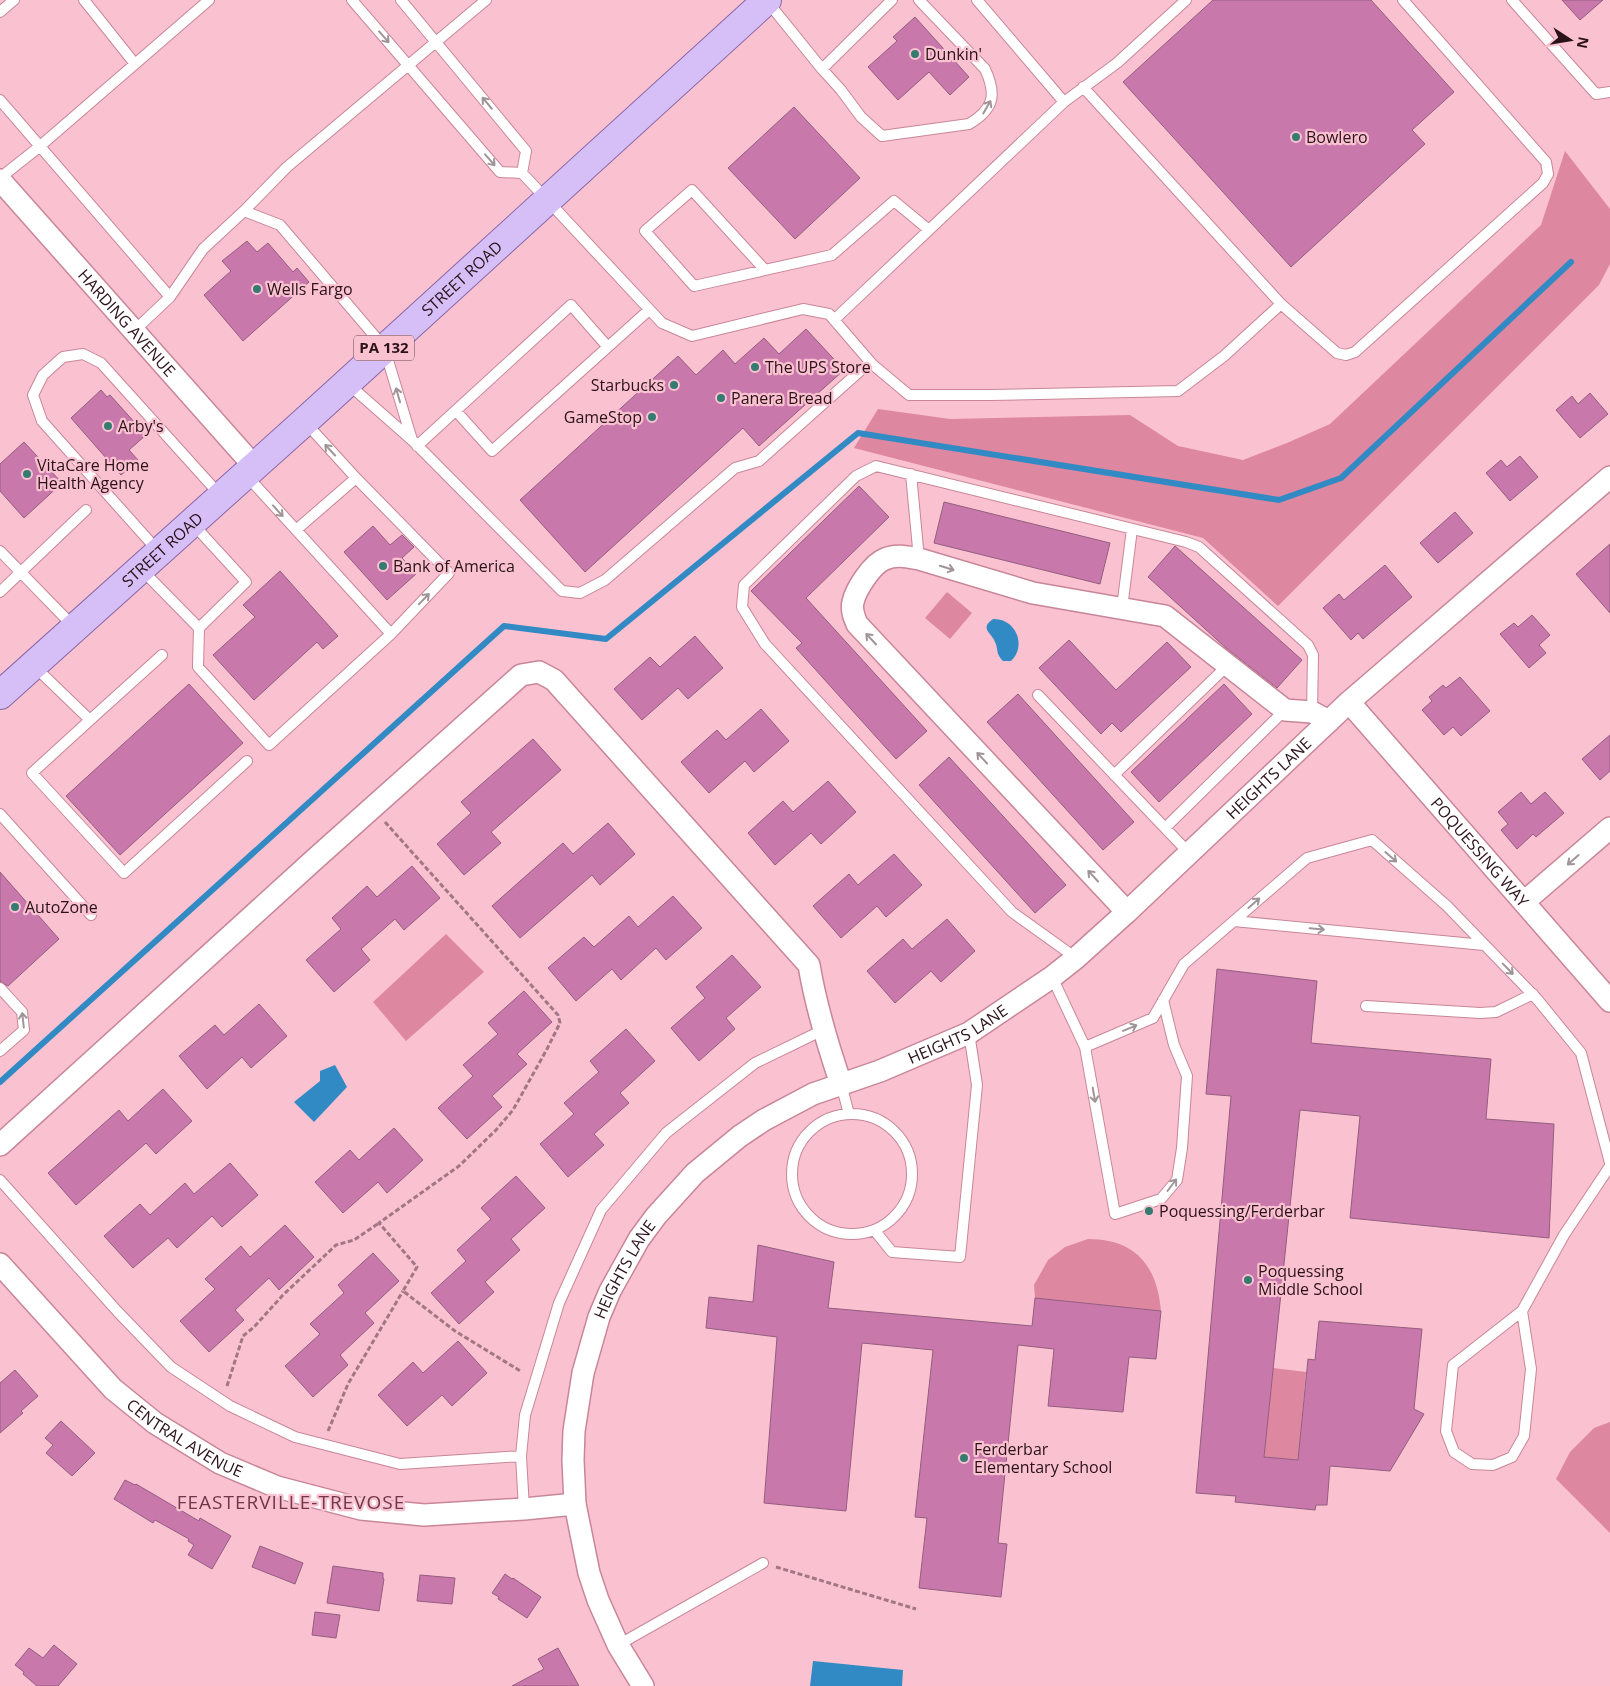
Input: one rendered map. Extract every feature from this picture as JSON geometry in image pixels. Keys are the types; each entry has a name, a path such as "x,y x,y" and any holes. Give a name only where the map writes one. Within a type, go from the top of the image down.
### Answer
{"main road":[{"name":"STREET ROAD","path":"0,695 304,422 384,347 767,0"}],"street":[{"name":"HARDING AVENUE","path":"0,179 134,331 250,470"},
{"name":"HEIGHTS LANE","path":"643,1686 618,1645 598,1600 589,1573 575,1504 573,1460 574,1431 583,1374 599,1318 610,1291 639,1239 656,1216 695,1173 740,1136 764,1120 812,1094 880,1071 969,1033 1052,977 1127,912 1189,853 1320,717 1349,702 1610,477"},
{"path":"1127,912 857,624 853,614 853,602 862,582 874,567 884,559 901,556 919,559 1032,593 1165,616 1285,710 1320,717"},
{"path":"0,1145 521,675 539,672 554,680 809,965 822,1030 841,1084"},
{"name":"POQUESSING WAY","path":"1349,702 1610,1001"},
{"path":"1524,902 1610,828"},
{"name":"CENTRAL AVENUE","path":"0,1264 113,1389 155,1424 220,1463 277,1487 361,1509 424,1514 524,1509 575,1504"}],"lane":[{"path":"0,12 14,0"},
{"path":"84,0 135,64"},
{"path":"0,179 209,0"},
{"path":"352,0 500,172 522,173 662,323 692,336 803,309 829,314 870,362 909,395 1178,391 1224,356 1281,304"},
{"path":"401,0 526,151 522,173"},
{"path":"134,331 170,297 203,249 244,212 287,167 486,0"},
{"path":"767,0 861,117 882,136 969,124 981,117 993,95 992,83 985,69 919,0"},
{"path":"822,69 892,0"},
{"path":"977,0 1064,102"},
{"path":"834,320 1064,102 1117,63 1186,0"},
{"path":"1083,87 1281,304 1337,353 1346,355 1355,352 1543,183 1548,174 1546,162 1402,0"},
{"path":"1512,0 1596,94 1610,92"},
{"path":"0,100 170,297"},
{"path":"765,270 692,190 645,230 694,286 832,255 894,201 929,230"},
{"path":"244,212 280,225 384,347 415,444"},
{"path":"415,444 456,410 571,305 607,346"},
{"path":"456,410 492,450 649,310"},
{"path":"221,496 101,363 83,354 64,357 42,375 33,395 42,421 150,560 198,628 198,667 269,745 391,634 449,573 304,422"},
{"path":"346,382 415,444 562,591 580,592 604,580 735,468 759,461 870,362"},
{"path":"1076,958 1012,912 765,644 742,607 744,585 856,476 876,466 1186,542 1199,547 1308,645 1313,655 1320,717"},
{"path":"250,470 296,530 391,634"},
{"path":"910,474 919,559"},
{"path":"296,530 356,478"},
{"path":"0,592 86,510"},
{"path":"192,522 246,582 198,628"},
{"path":"1122,608 1132,529"},
{"path":"0,550 75,628"},
{"path":"162,655 32,773 124,873 247,761"},
{"path":"33,665 90,720"},
{"path":"1114,775 1228,666"},
{"path":"1038,695 1189,853"},
{"path":"1165,828 1285,710"},
{"path":"0,814 91,915"},
{"path":"1085,1047 1152,1018 1184,964 1307,858 1372,840 1447,906 1533,994 1581,1053 1610,1164 1564,1235 1522,1311 1453,1365 1446,1430 1454,1452 1472,1464 1493,1465 1512,1456 1524,1436 1532,1369 1522,1311"},
{"path":"1234,921 1484,944"},
{"path":"1052,977 1085,1047 1115,1214 1160,1200 1177,1180 1182,1148 1187,1076 1174,1045 1163,1000"},
{"path":"0,988 22,1012 24,1030 0,1051"},
{"path":"1366,1006 1480,1013 1496,1012 1533,994"},
{"path":"524,1509 521,1456 525,1415 559,1303 601,1210 666,1133 756,1063 822,1030"},
{"path":"874,1231 892,1252 960,1257 977,1085 969,1033"},
{"path":"841,1084 849,1114"},
{"path":"849,1114 859,1114 879,1120 896,1132 908,1149 913,1169 912,1189 904,1207 891,1221 874,1231 856,1236 836,1233 818,1225 804,1212 795,1194 792,1175 794,1156 804,1137 819,1123 838,1115 849,1114"},
{"path":"0,1180 111,1304 171,1367 222,1401 295,1437 400,1464 521,1456"},
{"path":"618,1645 763,1563"}],"path":[{"path":"222,1401 243,1336 254,1327 283,1295 336,1246 354,1240 460,1166 513,1110 560,1023 558,1014 372,808"},
{"path":"323,1444 348,1384 417,1267 379,1223"},
{"path":"403,1291 455,1331 535,1380"},
{"path":"763,1563 916,1609"}],"shaded area":[{"path":"1565,151 1610,209 1610,264 1599,285 1278,606 1203,538 854,448 878,409 950,419 1130,415 1178,446 1243,460 1287,443 1330,424 1541,225"},
{"path":"947,592 972,613 950,639 925,618"},
{"path":"446,934 484,972 406,1041 373,1002"},
{"path":"1088,1239 1104,1240 1119,1244 1141,1258 1155,1280 1161,1311 1035,1298 1034,1285 1048,1260 1065,1247"},
{"path":"1273,1368 1306,1372 1298,1460 1264,1457"},
{"path":"1610,1422 1610,1533 1556,1479 1570,1452 1594,1428"}],"water":[{"path":"993,619 1008,623 1017,634 1018,648 1016,655 1011,661 1003,661 988,631 987,626"},
{"path":"335,1065 347,1087 314,1122 294,1102 320,1081 320,1071"},
{"path":"813,1661 903,1670 902,1686 810,1686"}],"building":[{"name":"Bowlero","path":"1213,0 1371,0 1454,92 1412,130 1425,144 1291,267 1123,82"},
{"path":"1562,0 1603,0 1580,20"},
{"name":"Dunkin'","path":"915,17 969,77 950,95 929,72 898,100 868,67 897,41 893,37"},
{"path":"794,107 860,178 795,239 728,168"},
{"name":"Wells Fargo","path":"247,241 257,252 268,243 293,272 297,268 309,282 243,341 204,295 231,271 222,261"},
{"path":"806,329 844,370 759,446 743,428 585,572 520,500 678,356 696,375 723,350 735,364 764,338 779,354"},
{"name":"Arby's","path":"101,390 107,397 110,395 146,435 129,450 138,460 121,475 71,418"},
{"path":"1590,393 1608,414 1580,438 1556,410 1572,396 1578,404"},
{"name":"VitaCare Home Health Agency","path":"24,442 62,483 24,518 0,491 0,464"},
{"path":"1520,456 1538,477 1510,501 1486,473 1501,460 1507,467"},
{"path":"859,486 889,517 806,598 927,731 896,759 796,648 802,643 751,591"},
{"path":"944,502 1110,543 1100,584 934,543"},
{"path":"1455,512 1473,533 1438,563 1420,543"},
{"name":"Bank of America","path":"373,526 390,545 402,535 414,547 402,558 416,574 387,600 344,552"},
{"path":"1610,544 1610,613 1576,574"},
{"path":"1175,546 1302,660 1277,688 1226,648 1148,577"},
{"path":"1385,565 1412,597 1363,639 1358,633 1351,640 1323,608 1339,594 1344,600"},
{"path":"280,571 338,636 323,649 317,642 254,700 213,655 255,617 243,605"},
{"path":"1532,615 1550,635 1539,645 1546,653 1529,668 1500,634 1514,623 1518,627"},
{"path":"695,636 723,668 688,699 678,688 642,720 614,689 650,657 660,667"},
{"path":"1069,640 1116,690 1167,642 1191,667 1121,732 1112,723 1101,734 1039,668"},
{"path":"1460,677 1490,711 1461,736 1453,727 1444,735 1422,710 1432,701 1429,697 1443,685 1446,688"},
{"path":"189,684 243,743 120,855 66,796"},
{"path":"1224,684 1252,714 1159,802 1131,772"},
{"path":"1018,694 1134,822 1103,850 987,722"},
{"path":"761,709 789,741 754,772 745,761 709,793 681,762 717,730 726,740"},
{"path":"1610,735 1610,771 1600,780 1582,759"},
{"path":"533,739 561,770 491,832 501,843 464,875 437,844 471,813 461,802"},
{"path":"949,757 1066,885 1035,913 919,785"},
{"path":"828,781 856,812 821,844 811,833 775,865 748,833 783,801 793,812"},
{"path":"1521,792 1531,804 1545,792 1564,813 1536,837 1533,834 1517,849 1501,830 1508,824 1498,812"},
{"path":"608,823 635,854 600,885 592,875 520,938 492,906 563,843 573,854"},
{"path":"894,854 922,885 886,917 877,906 841,938 813,906 849,874 858,885"},
{"path":"412,866 440,898 404,930 395,919 361,949 370,960 334,992 306,960 341,929 332,918 367,886 377,897"},
{"name":"AutoZone","path":"0,872 59,939 8,986 0,981"},
{"path":"673,896 702,928 666,960 656,948 621,980 612,969 576,1001 548,968 584,937 594,947 629,916 638,927"},
{"path":"947,919 975,951 941,982 931,971 895,1003 867,971 903,939 912,949"},
{"path":"732,955 761,987 726,1018 735,1029 699,1061 671,1028 705,998 696,987"},
{"name":"Poquessing Middle School","path":"1217,969 1317,981 1311,1043 1491,1059 1486,1119 1554,1124 1549,1238 1350,1218 1360,1116 1300,1110 1264,1457 1298,1460 1308,1359 1315,1360 1319,1321 1422,1329 1414,1409 1424,1414 1390,1471 1330,1466 1327,1505 1316,1505 1315,1510 1235,1502 1236,1496 1196,1493 1231,1096 1206,1094"},
{"path":"524,991 552,1022 517,1054 527,1064 492,1096 502,1107 467,1139 438,1108 473,1076 463,1065 498,1034 488,1023"},
{"path":"259,1004 287,1036 251,1068 242,1057 207,1089 179,1056 215,1025 224,1035"},
{"path":"626,1029 655,1061 620,1093 629,1103 594,1134 604,1145 568,1177 540,1144 574,1114 564,1103 599,1072 590,1061"},
{"path":"163,1089 192,1121 156,1154 146,1143 76,1205 48,1173 119,1110 128,1121"},
{"path":"394,1128 423,1160 387,1193 378,1182 343,1213 315,1182 350,1150 359,1160"},
{"path":"230,1163 258,1195 222,1227 212,1216 177,1248 168,1238 133,1268 104,1236 140,1204 150,1215 185,1183 194,1194"},
{"path":"516,1176 545,1208 511,1239 520,1250 485,1282 494,1292 459,1324 431,1293 466,1261 457,1250 491,1219 481,1208"},
{"path":"285,1225 314,1257 279,1290 269,1278 235,1310 244,1320 209,1352 180,1321 215,1289 205,1279 241,1246 250,1257"},
{"name":"Ferderbar Elementary School","path":"758,1245 834,1262 828,1308 1032,1326 1035,1298 1161,1311 1156,1359 1129,1357 1123,1412 1048,1406 1054,1349 1018,1345 998,1543 1007,1544 1001,1597 919,1588 927,1518 915,1517 933,1350 862,1343 846,1511 764,1503 777,1337 706,1328 709,1297 753,1302"},
{"path":"373,1253 399,1281 365,1313 374,1323 340,1355 348,1365 313,1397 285,1366 320,1334 310,1324 344,1293 338,1285"},
{"path":"458,1341 487,1373 452,1406 442,1395 407,1426 378,1395 413,1362 423,1373"},
{"path":"15,1370 38,1396 21,1411 23,1413 0,1433 0,1383"},
{"path":"61,1421 95,1453 72,1476 46,1453 53,1445 45,1438"},
{"path":"125,1480 136,1484 199,1521 200,1518 231,1536 212,1569 188,1555 194,1545 188,1541 189,1539 155,1520 153,1523 114,1499"},
{"path":"260,1546 303,1563 295,1584 252,1567"},
{"path":"333,1566 383,1573 384,1579 379,1611 327,1603"},
{"path":"505,1574 541,1597 527,1618 492,1593"},
{"path":"420,1575 455,1578 452,1604 417,1601"},
{"path":"315,1612 340,1615 336,1638 312,1635"},
{"path":"54,1645 77,1664 58,1686 37,1686 15,1665 29,1648 43,1658"},
{"path":"558,1648 579,1686 512,1686 544,1669 538,1659"}],"waterway":[{"path":"0,1082 504,626 606,639 858,433 1279,500 1341,478 1571,262"}],"place":[{"name":"Dunkin'","path":"915,54"},
{"name":"Bowlero","path":"1296,137"},
{"name":"Wells Fargo","path":"257,289"},
{"name":"The UPS Store","path":"755,367"},
{"name":"Starbucks","path":"674,385"},
{"name":"Panera Bread","path":"721,398"},
{"name":"GameStop","path":"652,417"},
{"name":"Arby's","path":"108,426"},
{"name":"VitaCare Home Health Agency","path":"27,474"},
{"name":"Bank of America","path":"383,566"},
{"name":"AutoZone","path":"15,907"},
{"name":"Poquessing/Ferderbar","path":"1149,1211"},
{"name":"Poquessing Middle School","path":"1248,1280"},
{"name":"Ferderbar Elementary School","path":"964,1458"}],"district":[{"name":"FEASTERVILLE-TREVOSE","path":"291,1502"}]}
